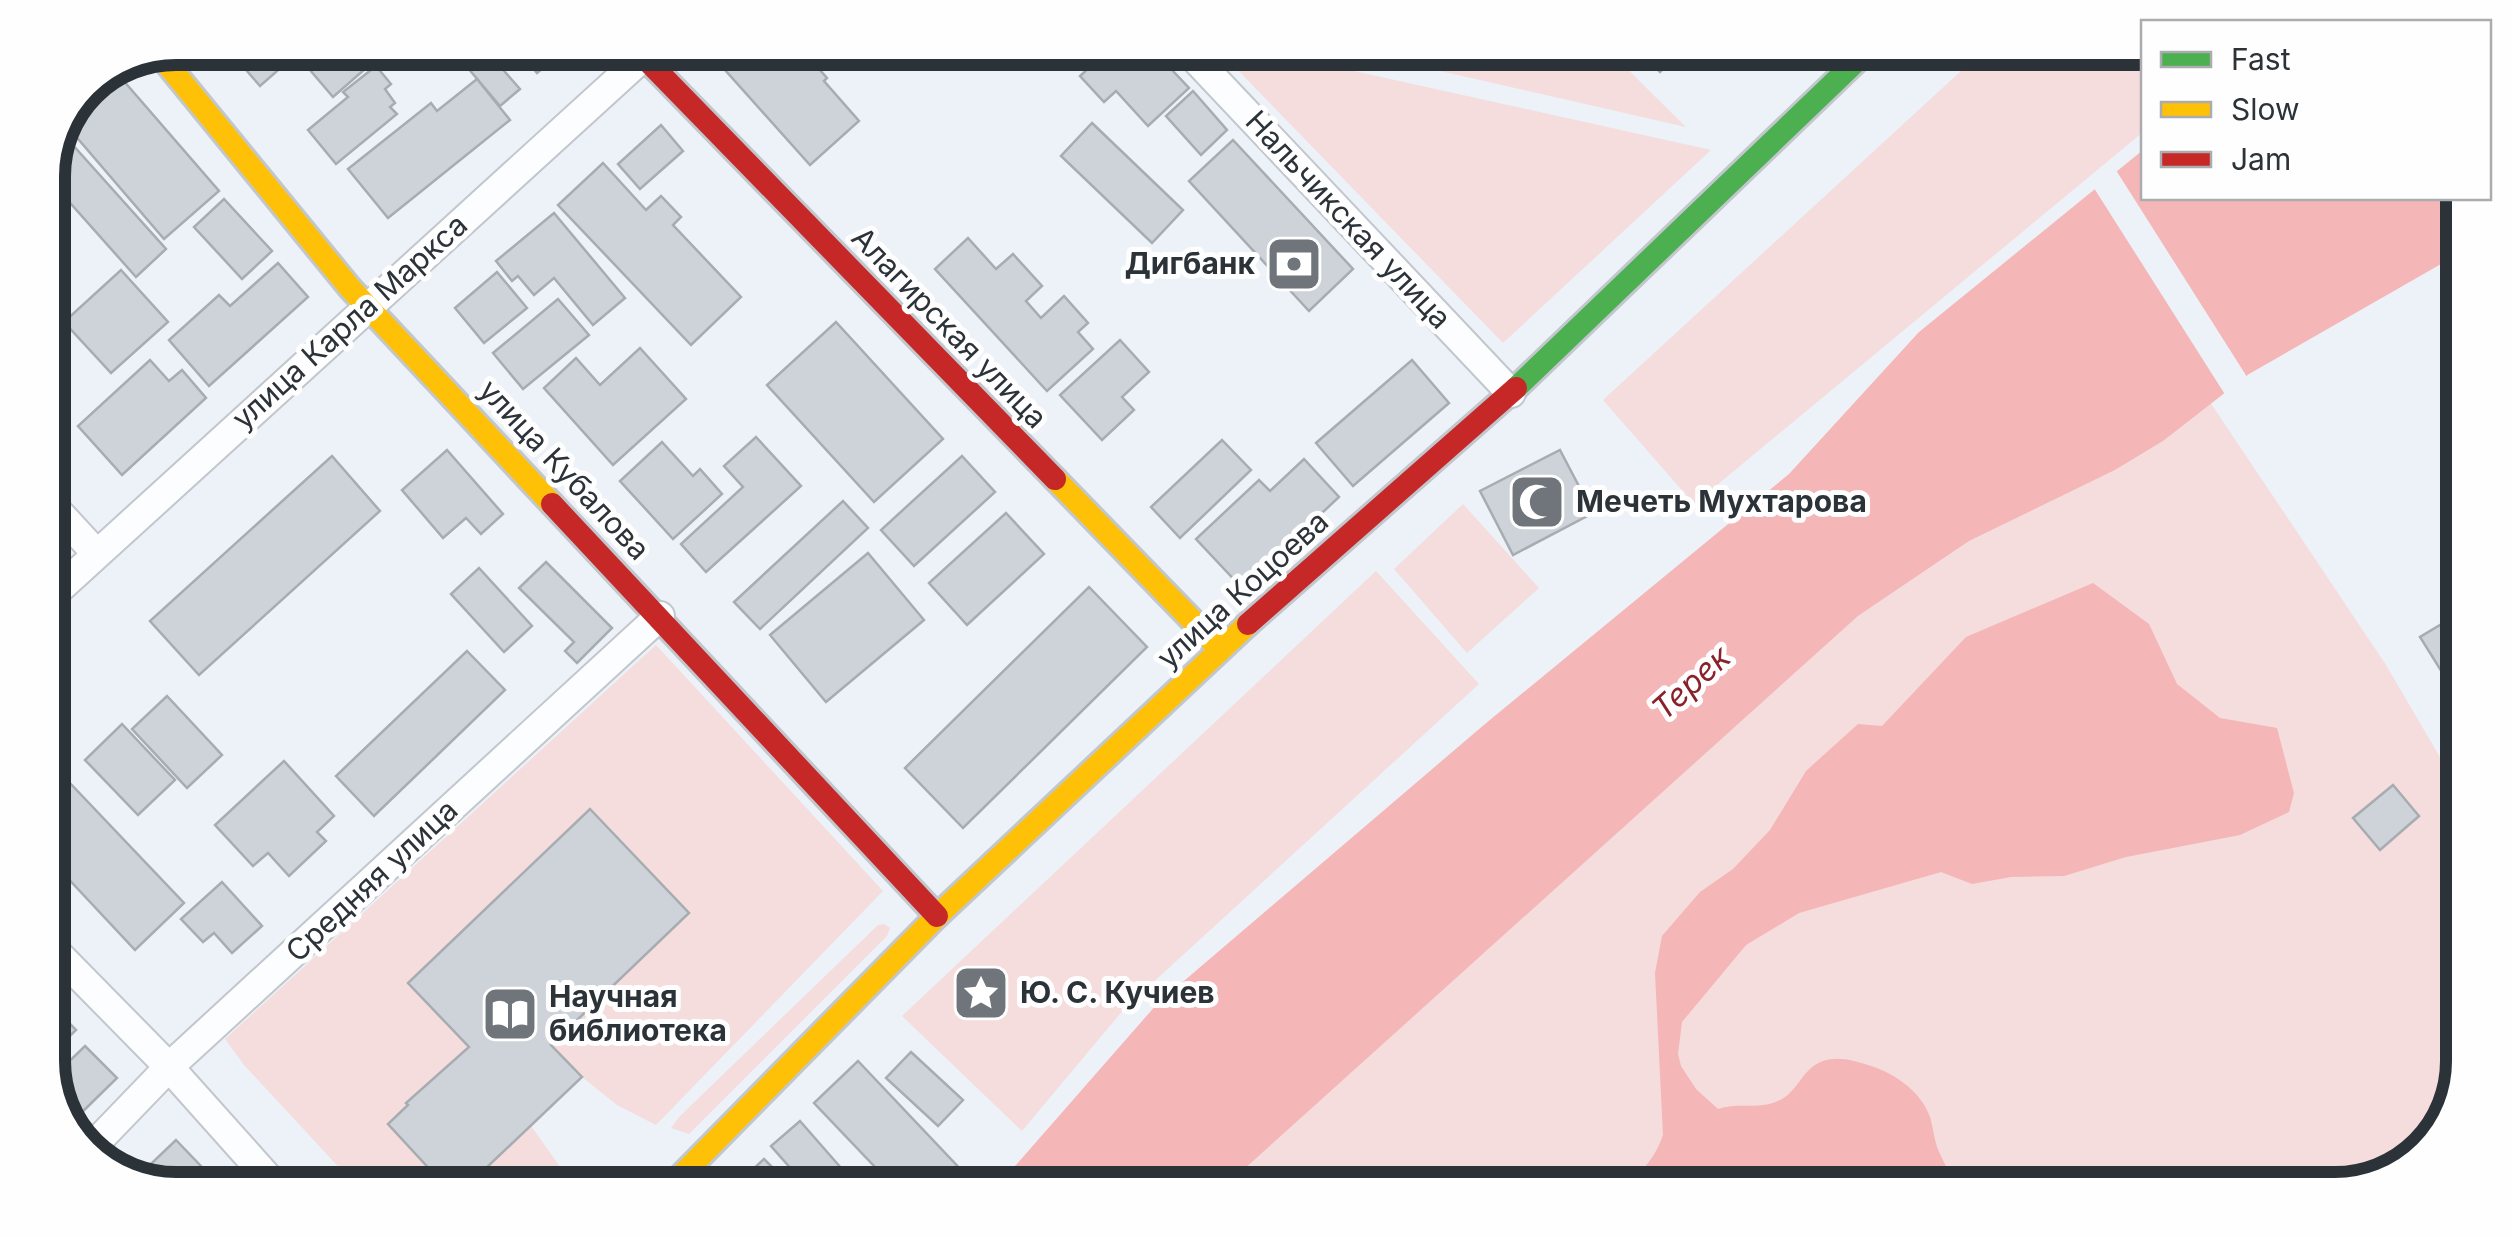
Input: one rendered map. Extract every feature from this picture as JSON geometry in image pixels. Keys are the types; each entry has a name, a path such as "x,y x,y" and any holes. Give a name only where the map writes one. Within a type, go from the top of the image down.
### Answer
{"street":[{"name":"улица Карла Маркса","path":"65,582 628,65"},
{"name":"Алагирская улица","path":"658,65 1220,649"},
{"name":"Нальчикская улица","path":"1201,65 1511,393"},
{"name":"улица Коцоева","path":"686,1172 938,916 1220,649 1511,393 1852,65"},
{"name":"улица Кубалова","path":"169,66 368,306 938,916"},
{"path":"65,519 96,553"},
{"name":"Средняя улица","path":"98,1140 169,1067 660,616"},
{"path":"65,961 169,1067 262,1172"}],"shaded area":[{"path":"1233,65 1327,65 1711,150 1503,343"},
{"path":"1414,65 1623,65 1686,127"},
{"path":"1968,65 2141,65 2141,134 1694,504 1603,400"},
{"path":"2210,402 2386,665 2446,768 2444,1083 2427,1123 2403,1149 2378,1164 2335,1172 1241,1172 1858,616 1969,541 2115,470 2163,441"},
{"path":"1463,504 1539,588 1467,653 1394,569"},
{"path":"1376,571 1479,684 1124,1009 1022,1131 902,1016"},
{"path":"656,645 883,891 656,1125 617,1105 582,1077 531,1126 564,1172 343,1172 244,1065 225,1039"},
{"path":"878,925 890,928 887,936 689,1134 671,1128"}],"water":[{"name":"Терек","path":"2141,152 2141,200 2446,200 2446,261 2249,374 2163,441 2115,470 1969,541 1858,616 1241,1172 1007,1172 1157,1004 1485,724 1789,474 1919,332"},
{"path":"2093,583 2149,624 2177,684 2220,718 2277,728 2294,793 2289,812 2240,835 2126,857 2064,876 2011,877 1972,884 1941,872 1799,913 1746,945 1682,1022 1678,1054 1681,1066 1696,1089 1718,1109 1778,1101 1816,1064 1839,1059 1857,1062 1877,1068 1913,1091 1930,1117 1948,1172 1639,1172 1663,1135 1655,973 1662,936 1700,892 1733,869 1770,830 1806,771 1858,724 1882,726 1966,637"}],"pier":[{"path":"2114,167 2249,380 2226,396 2092,185"}],"building":[{"path":"242,65 284,65 260,86"},
{"path":"306,65 370,65 333,97"},
{"path":"465,65 499,65 520,89 500,106"},
{"path":"530,65 547,65 537,73"},
{"path":"733,65 816,65 827,78 824,81 859,121 810,165 726,71"},
{"path":"1167,65 1189,88 1148,126 1116,91 1104,102 1080,76 1091,66"},
{"path":"376,66 391,84 385,89 395,103 390,107 397,114 336,164 308,130 348,97 343,92"},
{"path":"122,79 219,191 164,239 74,134 88,108"},
{"path":"477,79 510,120 388,218 348,169 431,103 437,111"},
{"path":"1193,91 1227,130 1201,155 1166,116"},
{"path":"1092,123 1183,210 1152,243 1061,156"},
{"path":"661,125 683,151 640,189 618,164"},
{"path":"1233,140 1353,269 1309,311 1189,181"},
{"path":"71,142 166,249 136,277 65,197"},
{"path":"603,163 646,210 661,196 681,217 673,225 741,297 691,345 558,205"},
{"path":"224,199 272,251 242,279 194,227"},
{"path":"554,213 625,298 593,325 554,278 534,295 518,276 512,281 496,261"},
{"path":"968,238 996,269 1013,254 1042,286 1026,301 1041,318 1064,296 1088,323 1078,332 1093,349 1047,391 935,269"},
{"path":"278,263 308,297 209,386 169,340 219,295 230,306"},
{"path":"121,270 168,322 111,373 65,321"},
{"path":"497,272 527,308 484,343 455,308"},
{"path":"558,299 589,335 523,389 493,353"},
{"path":"836,322 943,439 874,502 767,385"},
{"path":"1120,340 1149,372 1122,397 1134,410 1102,440 1060,395"},
{"path":"640,348 686,399 613,465 544,388 576,358 600,385"},
{"path":"150,360 169,381 182,370 206,398 122,475 78,426"},
{"path":"1412,360 1449,403 1353,486 1316,443"},
{"path":"756,437 801,486 706,572 681,544 743,487 724,466"},
{"path":"1222,440 1251,470 1180,538 1151,507"},
{"path":"662,442 693,476 700,469 722,494 673,539 620,481"},
{"path":"447,450 503,514 481,534 466,518 443,538 402,490"},
{"name":"Мечеть Мухтарова","path":"1560,450 1593,513 1513,555 1480,491"},
{"path":"332,456 380,511 199,675 150,621"},
{"path":"962,456 995,492 914,566 881,530"},
{"path":"1304,459 1339,497 1242,588 1196,539 1259,480 1270,491"},
{"path":"843,501 868,528 760,629 734,602"},
{"path":"1006,513 1044,554 967,625 929,583"},
{"path":"868,553 924,620 826,702 770,635"},
{"path":"546,562 612,628 577,663 565,651 574,642 519,588"},
{"path":"479,568 532,626 504,652 451,594"},
{"path":"1089,587 1147,647 963,828 905,768"},
{"path":"2440,625 2446,635 2445,677 2420,637"},
{"path":"467,651 505,690 374,816 336,776"},
{"path":"167,696 222,755 187,788 132,729"},
{"path":"122,724 175,780 138,815 85,760"},
{"path":"284,761 334,816 317,832 326,841 289,876 268,853 253,866 215,825"},
{"path":"68,781 184,903 135,950 65,875"},
{"path":"2393,785 2419,816 2380,850 2353,818"},
{"name":"Научная библиотека","path":"590,809 689,913 551,1045 582,1077 482,1172 432,1172 388,1124 469,1047 408,983"},
{"path":"222,882 262,926 232,953 214,933 203,942 181,919"},
{"path":"65,1019 76,1030 65,1041"},
{"path":"85,1046 117,1078 79,1115 65,1065"},
{"path":"911,1052 963,1100 938,1126 886,1078"},
{"path":"858,1061 963,1172 880,1172 814,1103"},
{"path":"800,1121 845,1172 794,1172 771,1146"},
{"path":"176,1140 207,1172 176,1172 147,1168"},
{"path":"764,1159 777,1172 750,1172"}],"traffic: fast":[{"path":"1516,388 1852,65"}],"traffic: slow":[{"path":"169,66 350,288 552,504"},
{"path":"1055,479 1220,649"},
{"path":"685,1172 937,916 1248,624"}],"traffic: jam":[{"path":"652,65 1055,479"},
{"path":"1248,624 1516,388"},
{"path":"552,504 937,916"}],"place":[{"name":"Дигбанк","path":"1294,264"},
{"name":"Мечеть Мухтарова","path":"1537,502"},
{"name":"Ю. С. Кучиев","path":"981,993"},
{"name":"Научная библиотека","path":"510,1014"}]}
